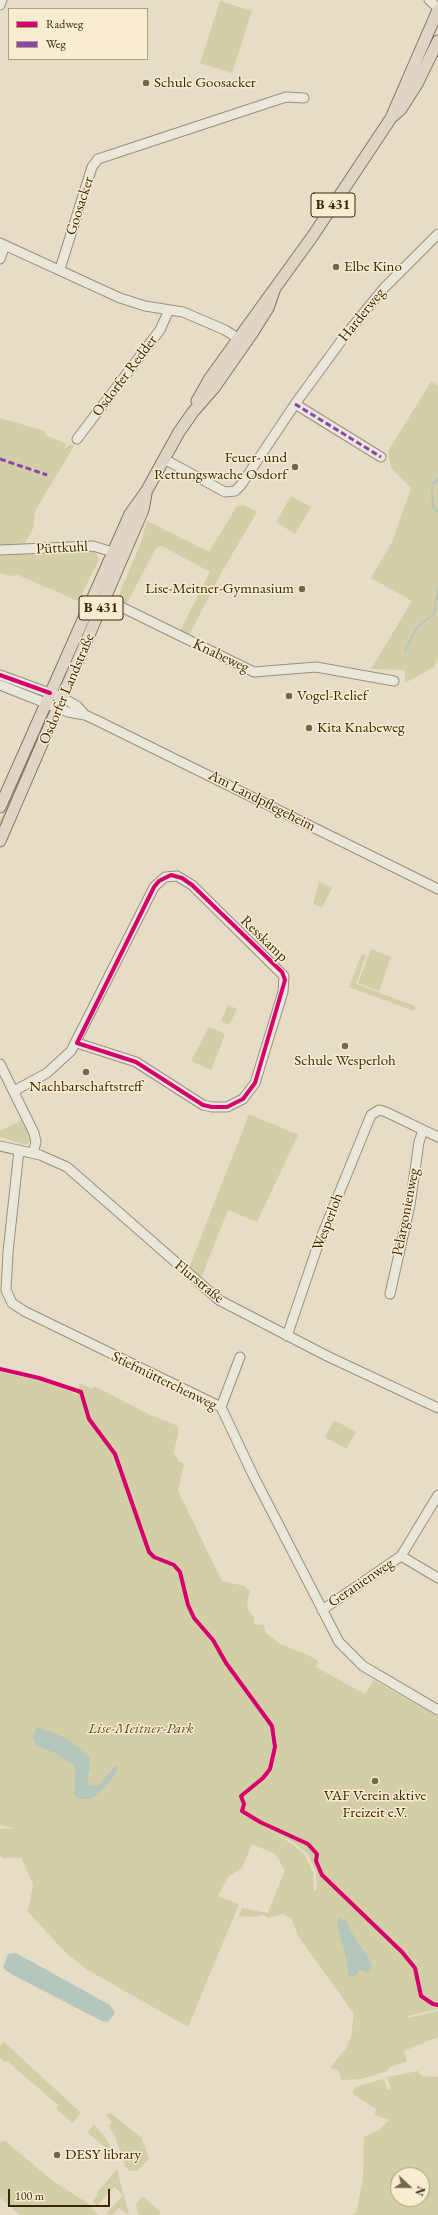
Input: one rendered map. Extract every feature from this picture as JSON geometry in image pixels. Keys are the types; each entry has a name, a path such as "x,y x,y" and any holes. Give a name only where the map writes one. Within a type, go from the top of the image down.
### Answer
{"main road":[{"name":"Osdorfer Landstraße","path":"391,118 395,105 438,9"},
{"name":"Osdorfer Landstraße","path":"0,807 47,698 118,554 143,510 147,490 193,412 206,384 242,340 274,290 391,118 401,109 417,84 438,41"},
{"name":"Osdorfer Landstraße","path":"0,841 105,599 118,554"}],"street":[{"path":"0,5 2,0"},
{"path":"429,0 438,9"},
{"name":"Goosacker","path":"60,269 92,167 98,159 286,97 304,98"},
{"name":"Harderweg","path":"164,459 226,492 235,490 241,485 295,404 344,337 384,288 438,234"},
{"path":"0,259 3,244 120,298 145,306 182,312 225,330 242,340"},
{"name":"Osdorfer Redder","path":"77,439 160,330 169,310"},
{"path":"295,404 381,457"},
{"name":"Püttkuhl","path":"0,550 93,546 118,554"},
{"name":"Knabeweg","path":"105,599 254,672 316,667 394,681"},
{"path":"0,675 47,698"},
{"path":"0,685 47,698"},
{"name":"Am Landpflegeheim","path":"47,698 61,703 77,706 85,715 438,889"},
{"name":"Resskamp","path":"14,1091 47,1073 63,1060 77,1043 154,887 160,881 171,875 182,878 192,885 284,976 283,992 255,1083 243,1099 227,1107 212,1107 203,1105 136,1062 77,1043"},
{"path":"0,1064 34,1132 36,1142 33,1153"},
{"name":"Wesperloh","path":"287,1336 319,1244 369,1118 376,1111 386,1112 423,1130"},
{"path":"423,1130 438,1137"},
{"name":"Pelargonienweg","path":"390,1294 410,1205 419,1142 423,1130"},
{"name":"Flurstraße","path":"0,1146 33,1153 55,1160 67,1167 210,1294 287,1336 438,1408"},
{"name":"Stiefmütterchenweg","path":"19,1150 6,1283 6,1290 12,1303 24,1311 221,1407 253,1476 338,1642 354,1660 376,1675 438,1710"},
{"path":"221,1407 240,1357"},
{"name":"Geranienweg","path":"322,1610 401,1556 438,1495"},
{"path":"401,1556 438,1578"}],"green space":[{"path":"220,1 252,11 232,73 200,63"},
{"path":"431,382 438,385 438,659 434,667 405,683 405,670 371,669 412,601 371,578 392,542 411,488 391,468 388,451"},
{"path":"0,418 45,431 45,435 66,444 63,450 69,445 74,446 35,511 33,529 19,553 95,550 99,560 78,601 18,575 9,576 0,573"},
{"path":"291,496 311,507 295,534 276,522"},
{"path":"244,505 257,512 224,568 189,635 180,631 210,572 162,546 156,548 127,603 120,600 120,592 140,545 147,521 209,552 237,506"},
{"path":"43,722 47,724 0,830 0,819"},
{"path":"319,882 332,888 322,908 313,904"},
{"path":"371,949 391,957 379,991 358,983"},
{"path":"362,954 366,955 356,984 415,1006 414,1011 349,987"},
{"path":"228,1005 237,1009 229,1025 221,1021"},
{"path":"209,1027 225,1034 211,1070 191,1061"},
{"path":"249,1114 298,1135 257,1222 228,1210 201,1278 189,1268"},
{"path":"21,1120 30,1136 31,1140 28,1144 26,1145 0,1137 0,1131"},
{"name":"Lise-Meitner-Park","path":"0,1372 38,1380 77,1394 73,1409 80,1383 92,1389 94,1386 150,1415 178,1426 178,1435 174,1452 178,1461 184,1464 178,1491 222,1581 245,1586 250,1591 247,1603 248,1610 254,1617 254,1624 264,1625 265,1632 280,1644 308,1655 318,1661 316,1667 365,1694 374,1680 438,1716 438,2009 408,2016 407,2018 438,2011 438,2037 404,2051 407,2061 389,2068 388,2071 361,2079 342,2080 338,2070 330,2068 346,2048 351,2037 354,2014 298,1936 292,1919 283,1914 268,1918 263,1915 251,1917 239,1916 242,1908 268,1913 285,1870 275,1854 252,1844 242,1868 229,1876 218,1896 239,1904 188,2027 86,1969 66,1953 28,1912 33,1885 21,1857 2,1858 0,1855 0,1829 14,1828 0,1825","holes":["270,1831 293,1842 308,1854 316,1872 317,1889 314,1891 313,1872 305,1855 294,1845"]},
{"path":"334,1420 356,1432 346,1449 325,1437"},
{"path":"4,2042 81,2113 73,2123 56,2109 58,2105 7,2061 5,2062 0,2057 0,2046"},
{"path":"418,2071 422,2076 438,2077 438,2215 351,2215 356,2213 363,2179 364,2137 379,2130 389,2120 375,2115 376,2109 352,2093 355,2087 383,2079 388,2090 391,2089 387,2077"},
{"path":"110,2113 142,2138 149,2159 137,2171 130,2171 125,2166 116,2138 109,2126 112,2122 106,2115"},
{"path":"94,2124 108,2141 112,2153 87,2132"},
{"path":"4,2140 53,2181 86,2202 98,2215 20,2215 0,2198 0,2141 2,2142"},
{"path":"117,2169 129,2215 119,2208 112,2215 106,2214 123,2195 114,2187 97,2206 93,2201 98,2195 97,2193"},
{"path":"142,2196 161,2212 159,2215 138,2215 136,2205"}],"shaded area":[{"path":"37,1727 66,1738 87,1754 90,1759 90,1769 87,1780 89,1785 98,1786 116,1765 118,1767 117,1771 108,1784 91,1799 78,1799 74,1794 75,1771 73,1765 55,1753 36,1746 33,1736"},
{"path":"338,1917 346,1921 356,1940 367,1954 372,1968 368,1973 360,1969 355,1976 350,1977 348,1975 347,1961 338,1928"},
{"path":"16,1953 110,2005 115,2013 108,2022 102,2021 11,1974 3,1968 8,1954"}],"waterway":[{"path":"433,484 438,479"},
{"path":"432,489 433,507 438,512"},
{"path":"405,651 417,627 434,614 438,589"}],"marked path":[{"path":"295,404 381,457"},
{"path":"0,459 47,475"}],"cycle path":[{"path":"0,675 50,693"},
{"path":"171,875 182,878 192,885 282,972 285,980 255,1083 243,1099 227,1107 212,1107 203,1105 136,1062 77,1043 154,887 159,881 171,875"},
{"path":"0,1369 39,1378 81,1392 89,1419 115,1454 149,1552 154,1557 174,1565 180,1572 188,1605 194,1618 213,1640 226,1663 272,1726 275,1747 270,1769 263,1778 241,1796 244,1804 242,1811 260,1822 308,1844 317,1854 316,1861 322,1875 402,1952 415,1968 421,1996 433,2004 438,2005"}],"place":[{"name":"Schule Goosacker","path":"146,83"},
{"name":"Elbe Kino","path":"336,267"},
{"name":"Feuer- und Rettungswache Osdorf","path":"295,467"},
{"name":"Lise-Meitner-Gymnasium","path":"302,589"},
{"name":"Vogel-Relief","path":"289,696"},
{"name":"Kita Knabeweg","path":"309,728"},
{"name":"Schule Wesperloh","path":"345,1046"},
{"name":"Nachbarschaftstreff","path":"86,1072"},
{"name":"VAF Verein aktive Freizeit e.V.","path":"375,1781"},
{"name":"DESY library","path":"57,2155"}]}
